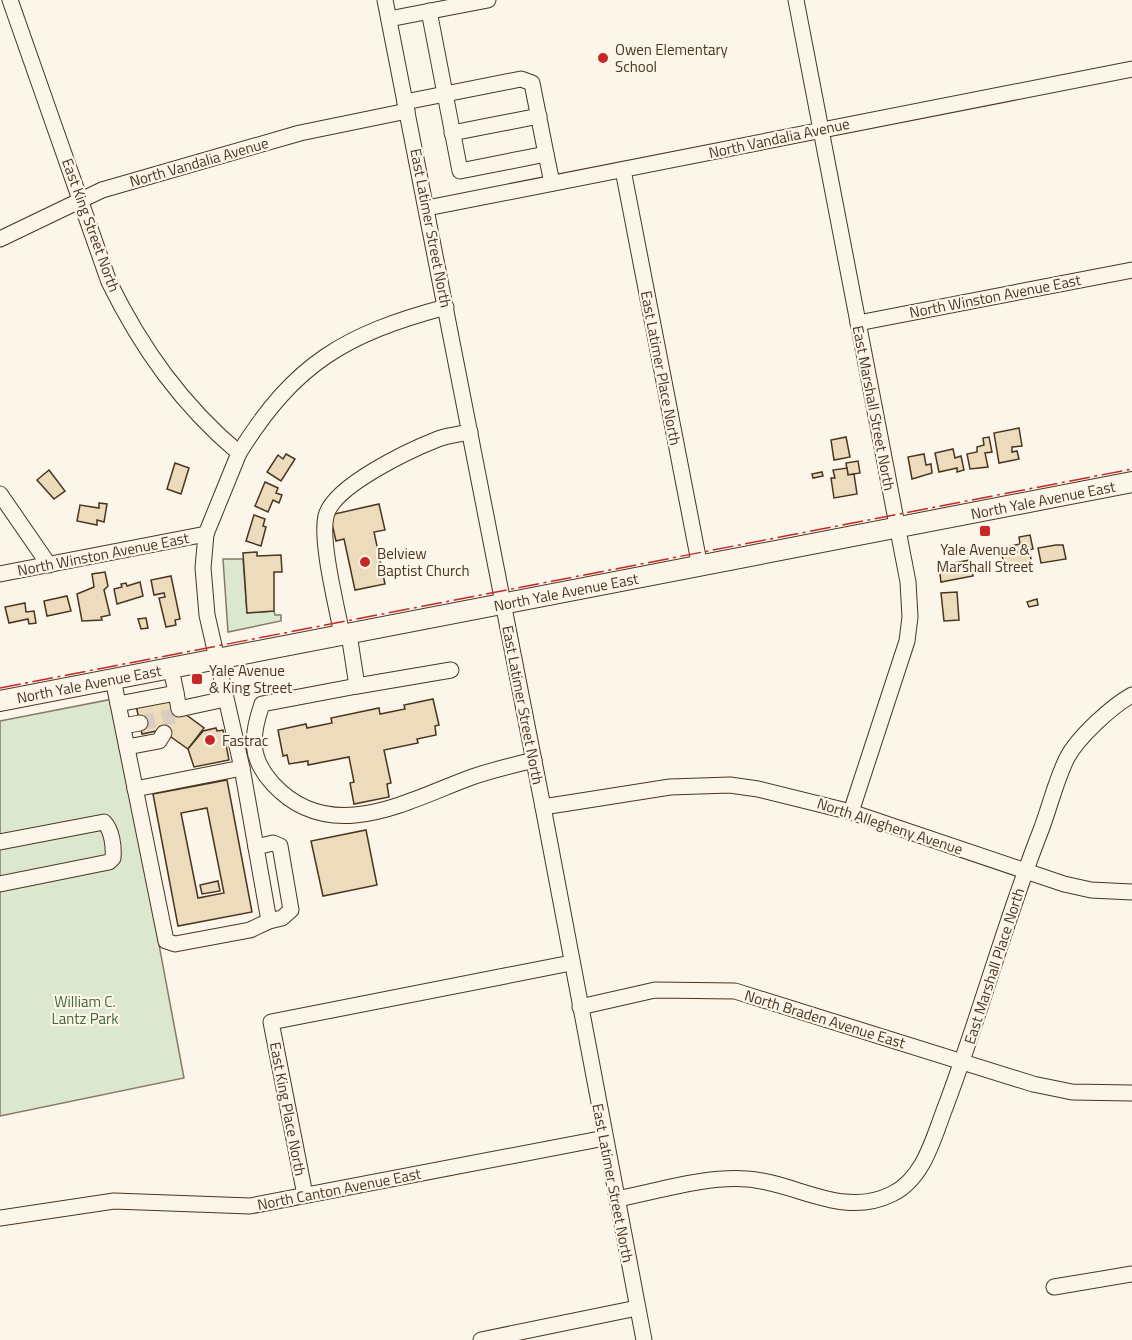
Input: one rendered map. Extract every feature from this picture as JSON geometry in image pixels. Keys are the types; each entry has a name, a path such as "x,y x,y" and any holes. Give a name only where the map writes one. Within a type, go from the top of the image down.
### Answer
{"main road":[{"name":"North Yale Avenue East","path":"0,701 1132,482"}],"street":[{"name":"East King Street North","path":"10,0 109,282 151,358 177,393 238,453"},
{"name":"East Latimer Street North","path":"385,0 534,760 644,1340"},
{"path":"389,19 461,2 488,0"},
{"name":"East Marshall Street North","path":"796,0 908,582 910,616 907,641 851,812"},
{"path":"429,11 460,171 546,154"},
{"name":"North Vandalia Avenue","path":"427,207 803,135 820,128 1132,69"},
{"name":"North Vandalia Avenue","path":"0,239 102,190 445,94 521,79 532,83 537,109"},
{"path":"452,133 537,109 552,183"},
{"name":"East Latimer Place North","path":"623,170 700,567"},
{"name":"North Winston Avenue East","path":"858,323 1132,270"},
{"path":"269,921 231,711 225,699 207,615 203,568 206,534 238,453 263,415 291,383 313,364 340,346 371,330 446,307"},
{"path":"357,686 328,564 326,517 332,503 368,474 439,439 470,432"},
{"path":"0,495 49,565"},
{"name":"North Winston Avenue East","path":"0,574 206,534"},
{"path":"171,668 179,709 225,699"},
{"path":"451,670 262,704 255,736 254,755 260,770 275,787 302,806 331,816 403,806 474,776 534,760"},
{"path":"113,679 166,940 175,944 250,930 282,918 291,910 291,899 280,846 273,843 256,847"},
{"path":"118,704 176,693"},
{"path":"1025,871 1068,756 1102,718 1132,695"},
{"path":"123,726 140,723"},
{"path":"127,747 159,741 164,733"},
{"path":"135,789 242,768"},
{"name":"North Allegheny Avenue","path":"543,807 670,787 730,785 799,797 851,812 1025,871 1091,890 1132,892"},
{"path":"0,842 104,822 109,827 114,851 113,858 109,862 0,884"},
{"name":"East Marshall Place North","path":"962,1062 1025,871"},
{"name":"East King Place North","path":"305,1196 271,1022 571,963"},
{"name":"North Braden Avenue East","path":"580,1007 655,990 735,991 962,1062"},
{"path":"617,1199 723,1179 771,1182 834,1202 877,1199 891,1195 909,1182 923,1164 962,1062 1033,1084 1072,1092 1132,1093"},
{"name":"North Canton Avenue East","path":"0,1218 103,1202 250,1206 605,1138"},
{"path":"1054,1287 1132,1274"},
{"path":"481,1340 637,1308"}],"green space":[{"path":"223,559 243,559 247,613 274,611 275,615 281,615 281,621 228,632"},
{"name":"William C. Lantz Park","path":"113,699 184,1078 0,1116 0,721"}],"building":[{"path":"1019,428 1022,446 1012,447 1012,452 1017,451 1019,459 999,463 994,433"},
{"path":"846,437 850,457 834,460 831,440"},
{"path":"989,437 992,452 985,453 988,467 970,469 967,454 977,452 977,447 984,445 983,438"},
{"path":"953,449 955,458 961,456 964,470 957,472 957,468 939,472 935,453"},
{"path":"286,454 295,459 281,481 267,472 278,455 283,459"},
{"path":"924,454 926,465 931,464 932,473 912,479 908,457"},
{"path":"858,461 860,473 848,475 846,463"},
{"path":"175,463 189,468 181,494 167,489"},
{"path":"847,468 848,475 854,474 857,494 834,498 831,478 835,478 833,470"},
{"path":"49,470 65,491 54,499 37,480"},
{"path":"822,472 823,476 813,478 812,474"},
{"path":"265,482 278,488 276,493 282,495 279,503 273,500 268,512 255,506"},
{"path":"99,503 107,504 104,522 97,520 97,525 77,521 80,505 99,508"},
{"name":"Belview Baptist Church","path":"379,504 385,530 374,532 385,584 355,590 344,539 336,541 330,515"},
{"path":"254,515 265,519 263,526 266,527 261,546 246,541"},
{"path":"1030,535 1033,549 1012,553 1010,546 1020,544 1019,537"},
{"path":"1063,545 1066,559 1041,563 1038,548"},
{"path":"1029,549 1032,565 1005,570 1002,555"},
{"path":"257,552 257,556 281,555 282,572 274,572 274,611 247,613 243,553"},
{"path":"970,560 973,576 941,582 939,566"},
{"path":"105,572 108,586 104,590 110,615 101,617 102,620 82,621 77,594 94,587 92,574"},
{"path":"171,576 180,619 175,620 176,625 166,627 159,598 165,597 164,593 154,595 151,580"},
{"path":"140,582 143,596 117,604 114,589 122,587 121,584 126,583 127,586"},
{"path":"957,592 959,620 944,621 941,593"},
{"path":"67,596 71,611 47,616 44,601"},
{"path":"1037,599 1038,605 1029,607 1027,602"},
{"path":"25,603 26,612 34,611 36,623 29,624 28,619 9,623 5,607"},
{"path":"146,618 148,628 141,629 138,619"},
{"path":"433,699 439,725 435,726 436,735 417,739 418,743 384,750 391,783 387,784 389,797 354,804 350,783 354,782 349,757 308,765 308,761 289,764 287,755 283,756 278,730 306,724 307,728 332,723 331,718 379,708 380,714 405,709 404,705"},
{"name":"Fastrac","path":"166,700 204,728 188,749 161,730 142,734 136,705"},
{"name":"Fastrac","path":"216,728 217,731 223,730 229,760 194,767 188,749 203,731"},
{"path":"227,780 252,912 178,926 153,794","holes":["207,808 224,893 198,898 181,813"]},
{"path":"366,830 377,885 323,896 311,841"},
{"path":"218,881 220,891 202,894 200,885"}],"tunnel":[{"path":"140,723 174,716"}],"power":[{"path":"0,688 1132,469"}],"place":[{"name":"Owen Elementary School","path":"603,58"},
{"name":"Yale Avenue & Marshall Street","path":"985,531"},
{"name":"Belview Baptist Church","path":"365,562"},
{"name":"Yale Avenue & King Street","path":"197,679"},
{"name":"Fastrac","path":"210,740"}]}
